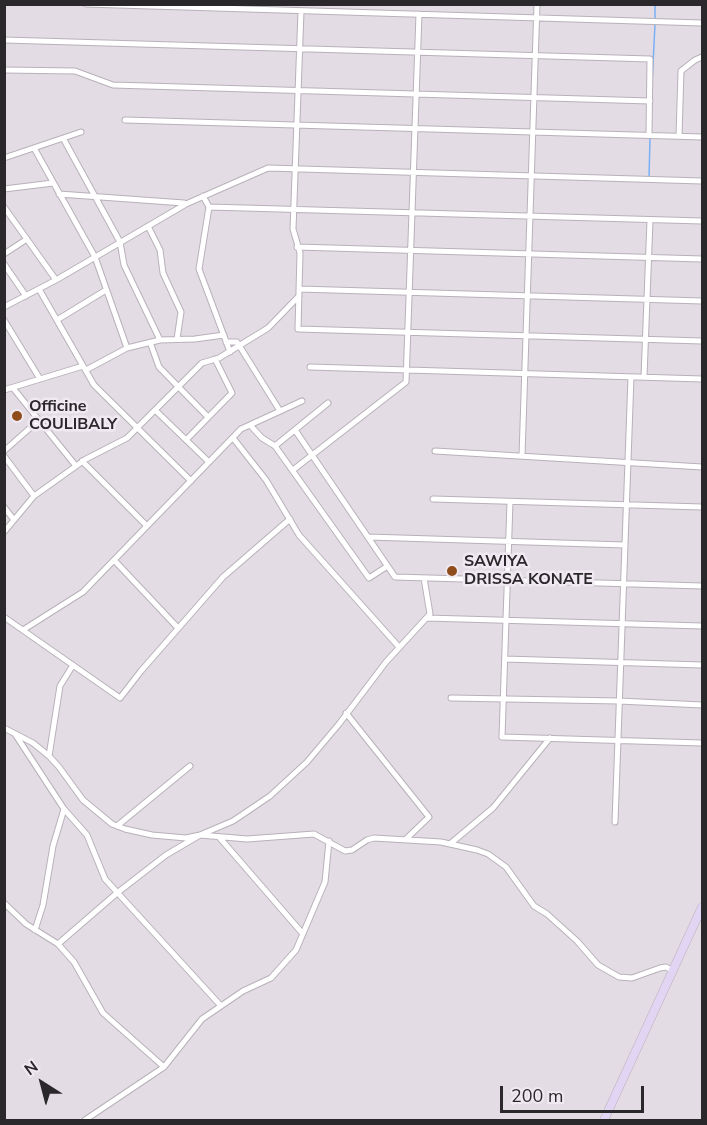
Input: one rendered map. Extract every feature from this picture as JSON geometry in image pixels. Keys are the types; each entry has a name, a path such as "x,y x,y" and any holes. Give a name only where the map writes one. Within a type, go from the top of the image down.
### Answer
{"street":[{"path":"86,4 702,23"},
{"path":"522,456 537,4"},
{"path":"301,11 293,229 300,253 298,329 702,340"},
{"path":"293,470 406,382 419,14"},
{"path":"4,40 651,59 649,135"},
{"path":"679,136 681,71 702,57"},
{"path":"4,70 75,71 113,85 650,101"},
{"path":"125,120 702,137"},
{"path":"4,158 81,132"},
{"path":"63,138 120,243 127,274 160,340"},
{"path":"34,148 95,257 127,348"},
{"path":"4,307 56,280 186,204 268,168 702,181"},
{"path":"4,189 53,183"},
{"path":"59,194 186,204"},
{"path":"203,196 209,207 199,269 230,352"},
{"path":"4,207 56,280"},
{"path":"209,207 702,221"},
{"path":"644,377 650,220"},
{"path":"148,226 160,250 163,273 181,312 177,339"},
{"path":"4,254 27,239"},
{"path":"297,247 702,259"},
{"path":"4,264 26,296"},
{"path":"39,289 94,385 191,481"},
{"path":"57,320 106,290"},
{"path":"4,532 34,496 82,462 127,438 202,363 240,347 268,328 299,292 409,292 702,301"},
{"path":"4,321 40,379"},
{"path":"76,466 39,420 7,388 85,368 127,348 150,342 224,335"},
{"path":"150,342 159,367 208,417"},
{"path":"226,342 237,342 280,411"},
{"path":"186,440 232,393 215,359"},
{"path":"310,368 702,379"},
{"path":"615,822 631,377"},
{"path":"23,630 83,592 241,429 302,401"},
{"path":"275,446 328,403"},
{"path":"155,410 209,462"},
{"path":"4,451 39,420"},
{"path":"250,425 262,438 275,446 369,578 386,567"},
{"path":"295,430 386,567 395,577 702,586"},
{"path":"233,438 266,480 299,535 399,647"},
{"path":"435,451 702,467"},
{"path":"4,456 34,496"},
{"path":"82,462 147,526"},
{"path":"433,499 702,507"},
{"path":"510,502 502,737 702,743"},
{"path":"4,507 14,520"},
{"path":"4,617 120,698 223,577 290,519"},
{"path":"368,537 625,545"},
{"path":"114,560 178,628"},
{"path":"58,945 117,893 166,855 200,835 233,821 270,796 307,762 399,647 428,618 430,614 424,578"},
{"path":"428,618 702,626"},
{"path":"505,659 702,665"},
{"path":"49,756 60,686 73,665"},
{"path":"451,698 619,700 702,705"},
{"path":"346,713 429,817 406,839"},
{"path":"4,728 33,743 49,756 83,800 117,826 152,835 186,838 200,835 247,840 314,834 345,851 352,850 374,838 450,844 477,850 488,854 506,867 534,906 547,914 577,941 598,965 619,976 632,978 660,968 666,967 673,971"},
{"path":"14,732 64,809 87,836 105,879 221,1006"},
{"path":"450,844 493,808 550,738"},
{"path":"117,826 190,766"},
{"path":"35,930 43,905 53,846 64,809"},
{"path":"219,837 303,934"},
{"path":"85,1120 164,1067 202,1019 243,991 271,978 296,950 325,882 329,841"},
{"path":"4,903 26,924 58,945 74,962 103,1014 164,1067"},
{"path":"604,1120 702,907"}],"waterway":[{"path":"655,4 655,19"},
{"path":"652,85 655,24"},
{"path":"649,178 650,138"}],"place":[{"name":"Officine COULIBALY","path":"17,416"},
{"name":"SAWIYA DRISSA KONATE","path":"452,571"}]}
